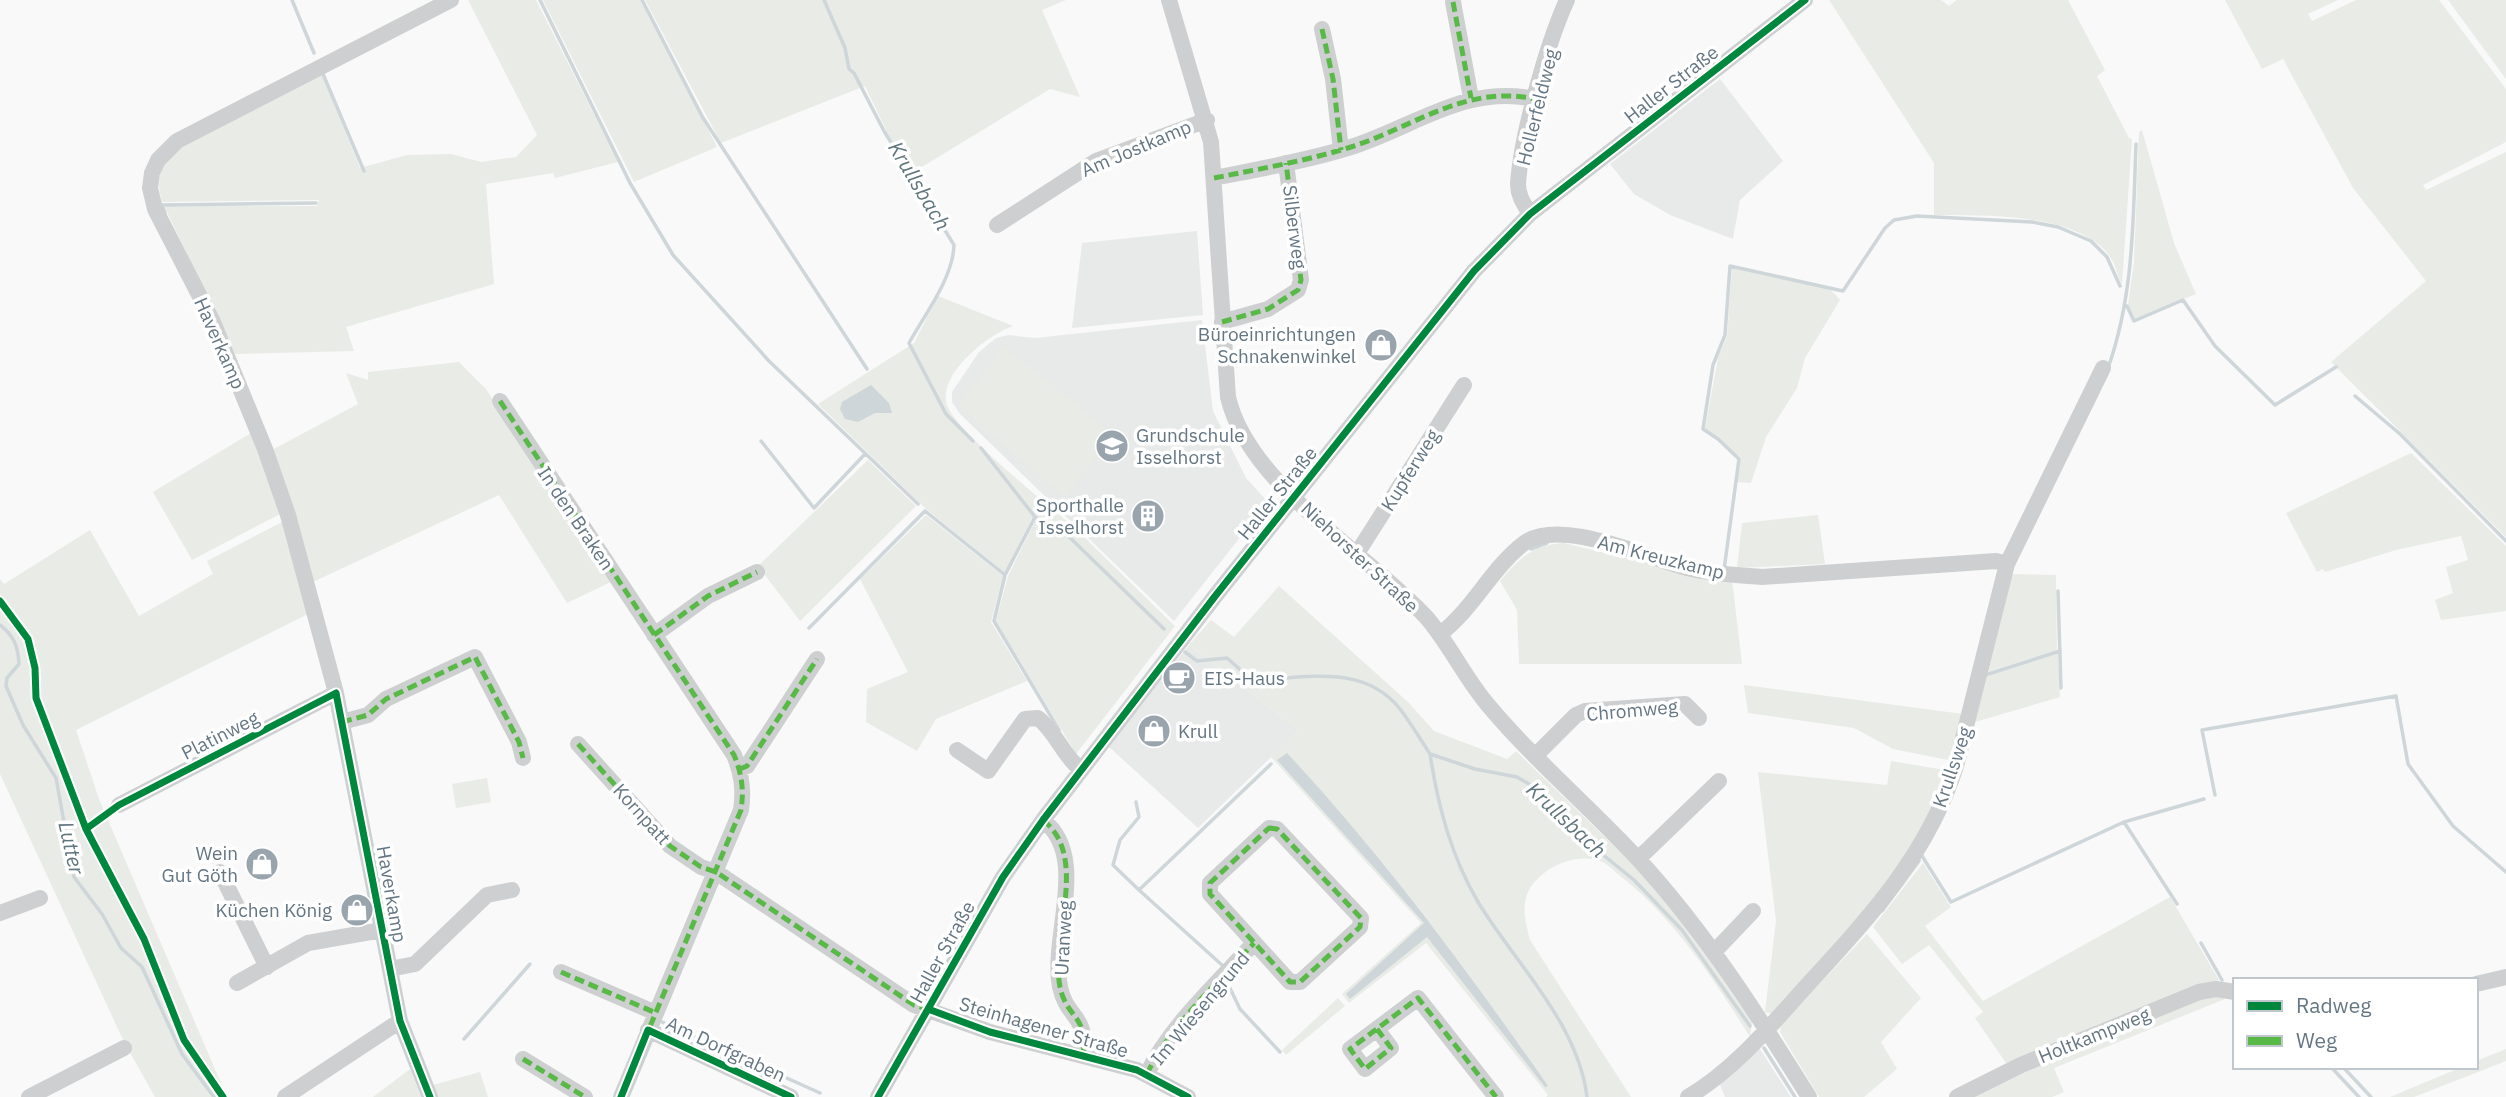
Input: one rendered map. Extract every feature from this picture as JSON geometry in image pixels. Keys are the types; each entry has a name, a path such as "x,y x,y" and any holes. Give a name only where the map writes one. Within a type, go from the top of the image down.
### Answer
{"street":[{"name":"Haverkamp","path":"430,1097 400,1021 336,693 288,515 265,449 213,322 155,209 150,188 152,173 158,160 177,141 451,0"},
{"name":"Niehorster Straße","path":"1169,0 1207,120 1232,416 1262,463 1440,634 1486,703 1535,756 1639,859 1714,952 1809,1097"},
{"name":"Hollerfeldweg","path":"1530,214 1522,201 1518,184 1535,99 1567,0"},
{"name":"Haller Straße","path":"878,1097 1003,877 1043,820 1080,769 1474,271 1530,214 1805,0"},
{"path":"1453,2 1471,98"},
{"path":"1322,29 1333,79 1341,150"},
{"name":"Silberweg","path":"1214,178 1341,150 1471,98 1492,96 1535,99"},
{"name":"Am Jostkamp","path":"997,225 1096,161 1207,120"},
{"name":"Silberweg","path":"1222,322 1268,309 1298,290 1301,280 1286,163"},
{"name":"Krullsweg","path":"1688,1097 1717,1077 1767,1030 1891,892 1914,858 1952,779 2007,564 2103,368"},
{"name":"Kupferweg","path":"1356,555 1464,386"},
{"name":"In den Braken","path":"500,401 734,755 740,769 743,793 741,810 621,1097"},
{"name":"Am Kreuzkamp","path":"1440,634 1455,622 1525,542 1545,534 1566,534 1685,568 1762,577 1996,561 2007,564"},
{"path":"654,635 708,596 757,572"},
{"path":"342,722 368,715 386,699 475,657 519,742 523,758"},
{"path":"740,769 747,766 817,659"},
{"name":"Platinweg","path":"119,805 336,693"},
{"name":"Chromweg","path":"1535,756 1576,715 1585,711 1685,704 1699,718"},
{"path":"957,750 988,771 1025,719 1038,718 1051,728 1071,761 1080,769"},
{"name":"Kornpatt","path":"578,744 670,846 701,867 716,872"},
{"path":"1639,859 1719,781"},
{"name":"Uranweg","path":"1043,820 1052,827 1068,868 1059,945 1060,987 1071,1012 1083,1026 1086,1036 1083,1056"},
{"name":"Im Wiesengrund","path":"1269,828 1277,829 1361,918 1360,927 1300,982 1290,982 1254,943 1210,894 1210,883 1269,828"},
{"path":"220,872 267,967"},
{"path":"716,872 904,999 928,1009"},
{"path":"390,970 415,964 487,895 512,890"},
{"path":"0,913 40,898"},
{"path":"1714,952 1753,911"},
{"path":"237,983 308,943 382,930"},
{"name":"Im Wiesengrund","path":"1147,1074 1153,1060 1201,1001 1254,943"},
{"name":"Am Dorfgraben","path":"561,972 656,1013"},
{"path":"2478,984 2506,977"},
{"name":"Holtkampweg","path":"1957,1097 2021,1065 2199,992 2216,989 2233,992"},
{"path":"1377,1029 1418,998 1496,1097"},
{"name":"Steinhagener Straße","path":"928,1009 990,1032 1147,1074 1188,1097"},
{"path":"285,1097 400,1021"},
{"name":"Am Dorfgraben","path":"648,1030 791,1097"},
{"path":"29,1097 124,1048"},
{"path":"523,1059 585,1097"}],"shaded area":[{"path":"468,0 536,0 618,162 555,178 553,173 486,184 494,284 346,327 354,351 235,354 164,206 317,206 319,200 162,202 159,185 164,165 179,146 322,74 360,168 407,155 451,154 481,162 516,157 537,135"},
{"path":"543,0 640,0 717,147 634,182"},
{"path":"645,0 1066,0 1042,10 1080,97 1050,89 912,173 888,134 865,86 721,143"},
{"path":"1829,0 1941,0 1949,6 1957,0 2068,0 2105,70 2097,76 2129,138 2132,139 2122,284 2109,255 2094,241 2075,231 2028,219 1934,215 1934,163"},
{"path":"2225,0 2338,0 2308,14 2312,21 2356,0 2439,0 2506,89 2506,142 2423,185 2426,190 2506,152 2506,537 2331,362 2426,281 2353,188 2283,59 2262,69"},
{"path":"2448,0 2506,0 2506,79"},
{"path":"1720,79 1783,161 1740,200 1733,239 1670,215 1634,194 1610,164"},
{"path":"2142,130 2174,243 2196,294 2135,319 2128,305 2134,262 2139,132"},
{"path":"1197,231 1203,315 1072,328 1082,243"},
{"path":"1732,268 1830,289 1840,300 1805,358 1797,388 1766,437 1751,483 1737,482 1741,458 1705,429 1718,358 1727,337"},
{"path":"938,296 1013,326 991,337 958,367 946,390 946,402 952,414 984,449 1079,532 1175,626 1076,754 996,621 1008,576 1035,521 1032,518 1005,573 926,509 818,404 914,343"},
{"name":"Grundschule Isselhorst","path":"1202,320 1213,411 1246,478 1268,502 1174,621 960,414 952,402 952,392 979,352 996,338 1008,335 1035,338"},
{"path":"1004,347 1114,435 1064,497 958,405"},
{"path":"459,362 486,389 611,582 567,603 499,495 313,582 272,450 358,404 346,373 368,380 368,372"},
{"path":"871,385 889,403 892,413 875,413 858,422 845,419 840,409 842,402"},
{"path":"251,433 282,513 192,560 153,492"},
{"path":"2411,453 2506,546 2506,611 2441,620 2435,600 2453,593 2446,567 2468,560 2461,536 2396,550 2325,572 2323,569 2317,572 2286,513"},
{"path":"868,460 916,506 800,621 758,566"},
{"path":"926,515 1003,576 991,622 1027,681 936,719 917,751 866,722 867,689 908,672 860,579"},
{"path":"1818,515 1825,564 1737,568 1742,523"},
{"path":"284,521 310,613 76,730 99,799 227,1097 155,1097 124,1042 0,774 0,579 4,584 90,530 139,616 213,574 207,561"},
{"path":"1564,543 1683,572 1732,579 1742,664 1519,664 1517,610 1500,581 1527,554 1553,544"},
{"path":"2008,574 2056,575 2057,650 1984,673"},
{"path":"1279,586 1408,702 1434,731 1507,759 1516,751 1635,866 1709,954 1752,1022 1750,1037 1708,973 1661,914 1606,864 1587,859 1571,860 1556,866 1535,881 1526,896 1526,921 1530,940 1631,1097 1546,1097 1548,1095 1426,943 1349,1003 1342,994 1421,923 1271,757 1299,730 1189,645 1211,620 1234,637"},
{"path":"1189,645 1299,730 1198,828 1108,746"},
{"path":"2058,653 2060,697 1975,722 1987,675"},
{"path":"1744,685 1963,714 1954,754 1948,760 1893,749 1854,728 1748,713"},
{"path":"1287,753 1323,792 1424,915 1548,1086 1545,1087 1427,937 1350,999 1346,994 1424,923 1277,760"},
{"path":"1891,761 1945,770 1949,775 1943,792 1887,890 1772,1014 1765,1012 1776,921 1758,772 1887,785"},
{"path":"487,778 491,802 456,808 452,784"},
{"path":"1923,863 1951,907 1925,926 1983,1001 2170,897 2219,980 2008,1066 1975,1018 1983,1012 1929,945 1902,964 1873,927"},
{"path":"1867,934 1921,998 1881,1042 1897,1069 1864,1097 1819,1097 1780,1032 1781,1024"},
{"path":"2217,994 2225,999 2054,1068 2064,1092 2052,1097 1967,1097 2021,1070 2200,997"},
{"path":"1338,998 1345,1006 1286,1055 1282,1050"},
{"path":"1758,1046 1791,1097 1725,1097 1719,1082"},
{"path":"2506,1049 2506,1061 2414,1097 2390,1097 2457,1069 2478,1069 2478,1060"},
{"path":"410,1069 421,1097 373,1097"},
{"path":"480,1072 488,1097 438,1097 433,1085"}],"waterway":[{"path":"292,0 314,53"},
{"path":"540,0 630,183 673,255 769,361 918,504"},
{"path":"642,0 703,118 867,369"},
{"name":"Krullsbach","path":"824,0 845,48 849,69 854,73 884,131 954,245 944,283 909,343 946,414 973,441"},
{"path":"323,74 364,171"},
{"path":"2108,368 2123,313 2131,257 2136,144"},
{"path":"165,213 162,205 316,203"},
{"path":"1724,570 1739,459 1703,429 1713,365 1725,335 1730,266 1843,291 1885,228 1894,220 1917,216 2032,222 2058,227 2091,241 2107,257 2120,286"},
{"path":"2127,306 2134,321 2183,300 2215,346 2275,405 2336,367"},
{"path":"2355,396 2400,434 2506,541"},
{"path":"761,441 814,508 865,454"},
{"name":"Krullsbach","path":"981,448 1035,517 1061,529 1164,629"},
{"path":"925,511 1005,575"},
{"path":"809,628 925,511"},
{"path":"1035,517 1005,575 994,621 1059,730"},
{"path":"1531,549 1547,543"},
{"path":"2058,591 2061,688"},
{"name":"Lutter","path":"0,625 12,637 19,664 7,678 6,686 23,725 56,778 74,877 102,914 121,948 142,967 182,1054 214,1097"},
{"path":"1985,675 2060,651"},
{"name":"Krullsbach","path":"1185,652 1197,661 1227,658 1252,680 1311,676 1350,679 1368,684 1385,694 1400,709 1430,754 1475,769 1517,777 1541,791 1564,823 1634,880 1682,930 1750,1026"},
{"path":"2215,795 2202,730 2396,696 2408,764 2453,826 2506,872"},
{"path":"1430,754 1442,812 1460,867 1478,902 1558,1019 1581,1070 1587,1097"},
{"path":"1223,966 1139,890 1271,764"},
{"path":"1922,856 1951,902 2124,822 2204,799"},
{"path":"1136,802 1139,817 1120,840 1113,865 1139,890"},
{"path":"2124,822 2177,904"},
{"path":"1882,911 1919,861"},
{"path":"2201,943 2222,980"},
{"path":"464,1039 530,964"},
{"path":"1227,982 1240,1009 1280,1052"},
{"path":"662,1022 820,1093"},
{"path":"1764,1048 1795,1097"},
{"path":"2333,1069 2359,1097"},
{"path":"2345,1069 2371,1097"}],"marked path":[{"path":"1453,2 1471,98"},
{"path":"1322,29 1333,79 1341,150"},
{"path":"1214,178 1300,161 1351,147 1463,102 1486,97 1535,99"},
{"path":"1222,322 1268,309 1298,290 1301,280 1286,163"},
{"path":"500,401 734,755 741,775 741,810 646,1036"},
{"path":"654,635 708,596 757,572"},
{"path":"342,722 368,715 386,699 475,657 519,742 523,758"},
{"path":"740,769 747,766 817,659"},
{"path":"578,744 670,846 701,867 716,872 914,1005 928,1009"},
{"path":"1043,820 1057,836 1064,855 1065,898 1058,967 1063,998 1080,1024 1084,1042 1083,1056"},
{"path":"1269,828 1277,829 1361,918 1360,927 1300,982 1290,982 1210,894 1210,883 1269,828"},
{"path":"1147,1074 1156,1056 1181,1022 1254,943"},
{"path":"561,972 656,1013"},
{"path":"1377,1029 1391,1048 1365,1069 1350,1049 1418,998 1496,1097"},
{"path":"523,1059 585,1097"}],"cycle path":[{"path":"878,1097 1003,877 1043,820 1216,595 1474,271 1530,214 1805,0"},
{"path":"0,601 28,639 35,668 36,698 86,829 144,939 184,1040 223,1097"},
{"path":"86,829 119,805 336,693 400,1021 430,1097"},
{"path":"928,1009 990,1032 1137,1070 1188,1097"},
{"path":"621,1097 648,1030 791,1097"}],"place":[{"name":"Büroeinrichtungen Schnakenwinkel","path":"1381,345"},
{"name":"Grundschule Isselhorst","path":"1112,446"},
{"name":"Sporthalle Isselhorst","path":"1148,516"},
{"name":"EIS-Haus","path":"1179,678"},
{"name":"Krull","path":"1154,731"},
{"name":"Wein Gut Göth","path":"262,864"},
{"name":"Küchen König","path":"357,910"}]}
